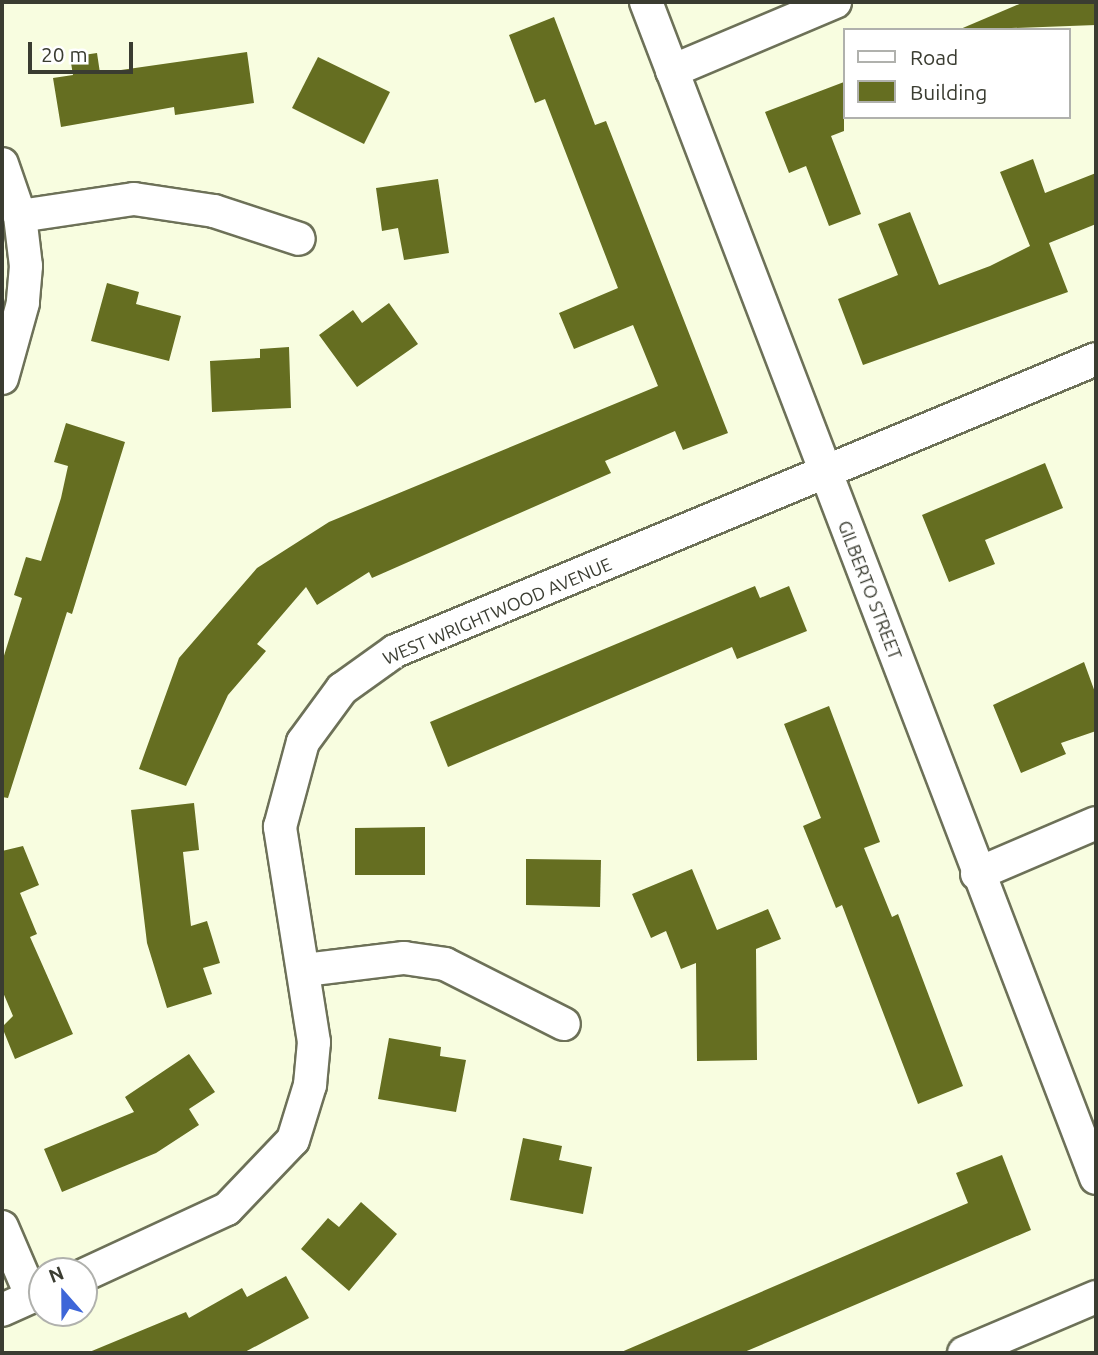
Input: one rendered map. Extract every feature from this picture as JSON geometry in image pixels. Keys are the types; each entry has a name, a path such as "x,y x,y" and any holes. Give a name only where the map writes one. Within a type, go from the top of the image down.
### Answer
{"street":[{"name":"GILBERTO STREET","path":"646,2 977,874 1096,1178"},
{"path":"672,71 835,2"},
{"path":"2,164 20,216 23,303 2,378"},
{"path":"20,216 134,199 214,211 299,239"},
{"name":"WEST WRIGHTWOOD AVENUE","path":"98,1269 227,1209 293,1140 313,1067 305,970 280,827 303,742 342,689 395,651 827,474 1096,359"},
{"path":"977,874 1096,823"},
{"path":"305,970 404,958 445,964 564,1024"},
{"path":"2,1227 28,1278"},
{"path":"964,1353 1096,1297"},
{"path":"2,1310 28,1299"}],"building":[{"path":"1024,2 1096,2 1096,25 963,28"},
{"path":"554,17 595,125 606,121 728,433 683,450 675,431 605,461 611,473 372,578 369,572 317,605 306,587 257,644 266,651 228,695 186,786 139,769 179,658 257,568 329,522 658,386 633,325 574,349 559,313 618,288 545,99 535,103 509,35"},
{"path":"247,52 254,103 175,115 174,107 61,127 53,78 73,75 70,57 97,53 100,73"},
{"path":"318,57 390,92 364,144 292,108"},
{"path":"842,83 844,131 831,136 861,214 829,226 806,166 789,173 765,112"},
{"path":"1033,159 1045,193 1096,173 1096,224 1049,243 1068,292 863,365 838,299 898,275 878,224 910,212 939,285 990,266 1030,246 1000,172"},
{"path":"438,179 449,253 404,260 398,228 382,231 376,188"},
{"path":"107,283 139,292 136,304 181,316 169,361 91,341"},
{"path":"389,303 418,344 357,387 319,335 353,310 362,323"},
{"path":"289,347 291,408 212,412 210,361 260,358 260,349"},
{"path":"66,423 125,442 72,614 67,612 8,798 2,797 2,662 22,598 14,595 26,557 41,561 61,498 68,466 54,462"},
{"path":"1045,463 1063,508 985,540 995,564 949,582 922,515"},
{"path":"755,586 760,598 789,586 807,631 737,659 732,647 448,767 430,722"},
{"path":"1084,662 1096,695 1096,731 1061,743 1066,754 1021,773 993,705"},
{"path":"829,706 880,842 864,848 892,917 898,914 963,1086 918,1104 842,905 836,908 803,826 821,818 784,724"},
{"path":"194,803 199,850 183,852 191,926 207,921 220,963 203,968 212,994 167,1008 147,943 131,810"},
{"path":"425,827 425,875 355,875 355,828"},
{"path":"23,846 39,885 20,893 37,934 30,937 73,1034 15,1059 2,1027 13,1016 2,990 2,851"},
{"path":"526,859 601,860 600,907 526,905"},
{"path":"692,869 717,930 768,909 781,939 756,949 757,1060 697,1061 696,963 681,969 666,931 651,938 632,894"},
{"path":"389,1038 441,1047 440,1056 466,1060 456,1112 378,1099"},
{"path":"189,1054 215,1092 189,1109 199,1125 156,1153 62,1192 44,1149 134,1112 125,1097"},
{"path":"523,1138 562,1146 559,1160 592,1167 583,1214 510,1200"},
{"path":"1002,1155 1031,1230 742,1353 619,1353 968,1203 956,1173"},
{"path":"361,1202 397,1234 349,1291 301,1249 328,1218 339,1227"},
{"path":"286,1276 309,1318 243,1353 87,1353 186,1312 189,1318 242,1288 247,1297"}]}
